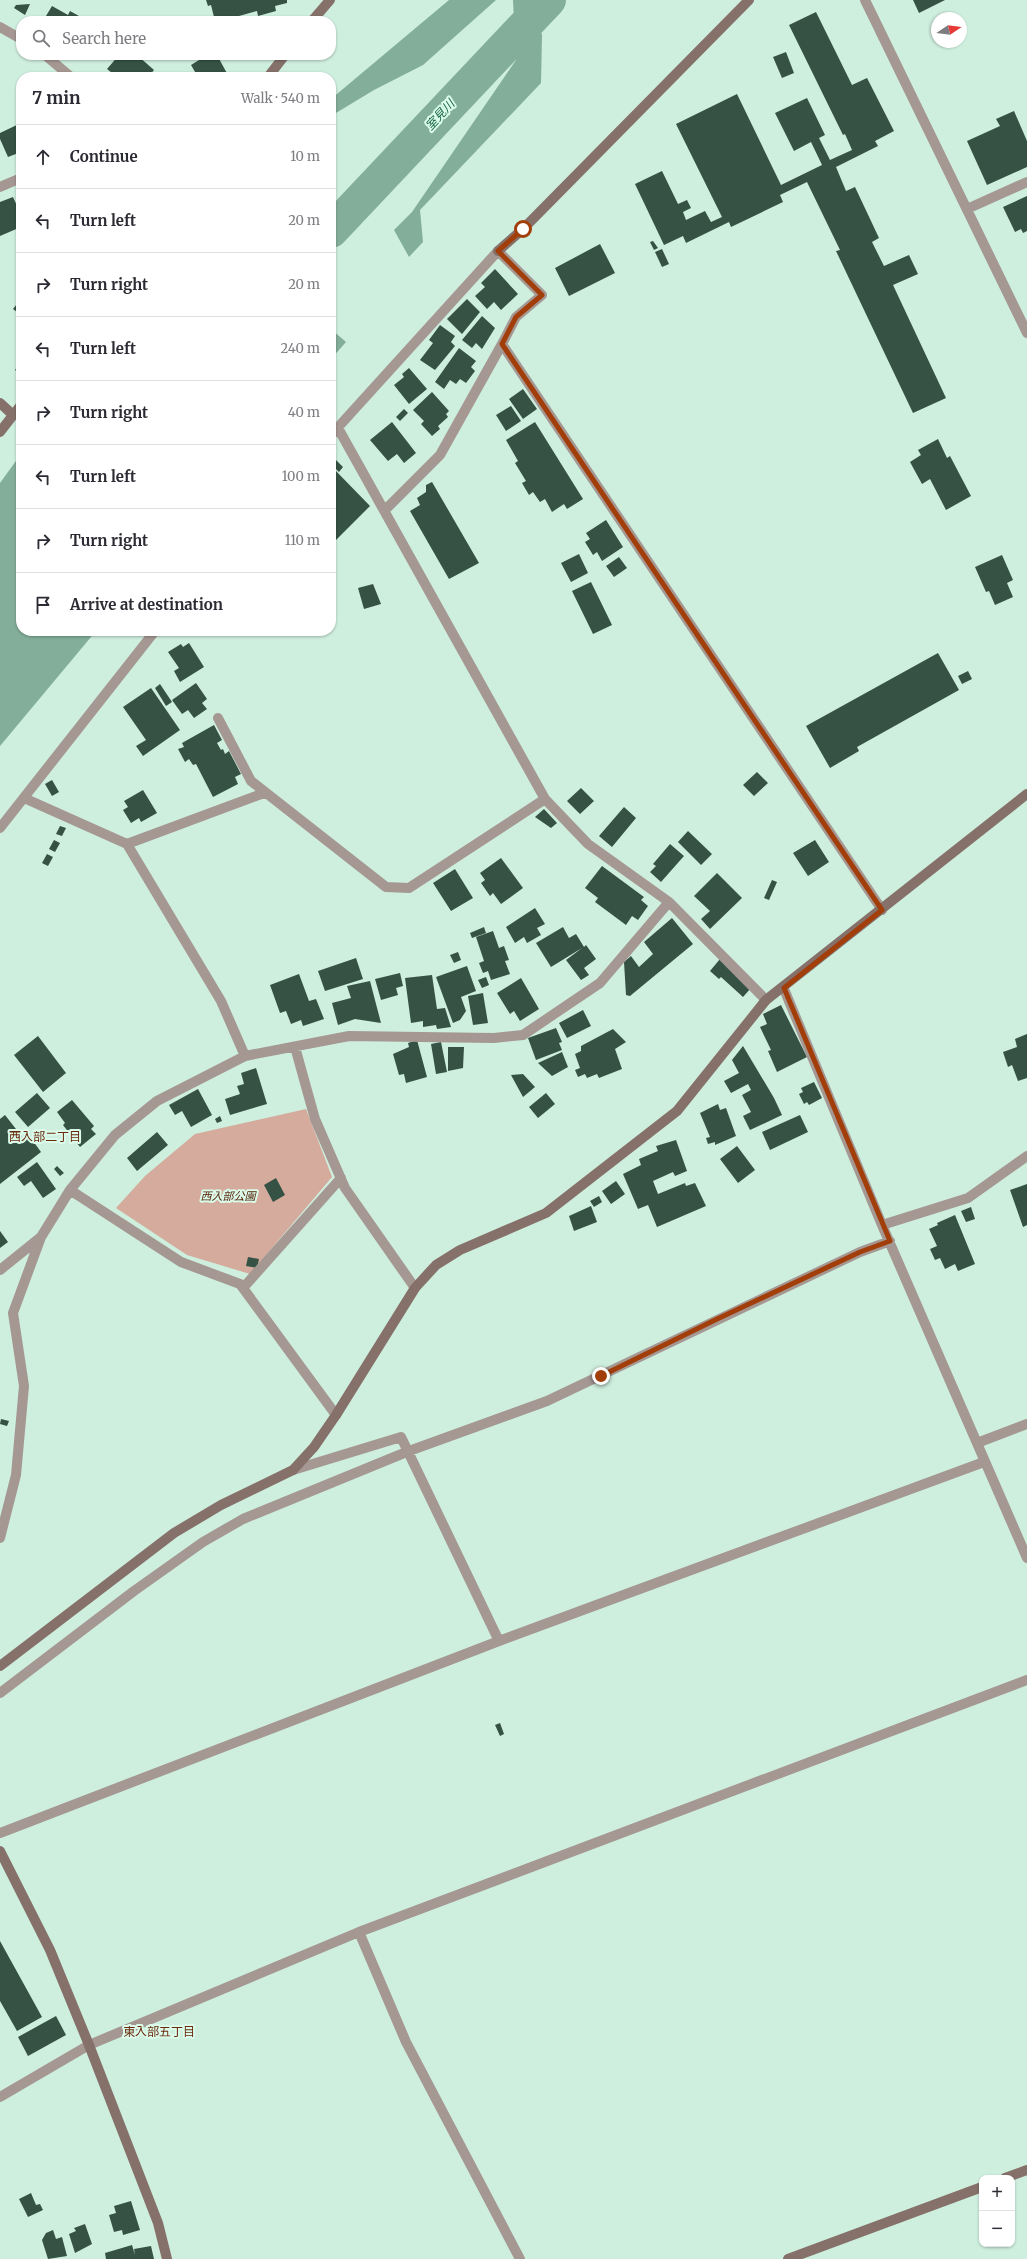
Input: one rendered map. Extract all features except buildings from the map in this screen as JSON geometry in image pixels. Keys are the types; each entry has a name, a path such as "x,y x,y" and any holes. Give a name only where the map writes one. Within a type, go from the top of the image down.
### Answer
{"street":[{"path":"316,16 330,0"},
{"path":"749,0 523,229 498,251 338,428 545,799 588,844 670,902 766,1000"},
{"path":"865,0 1027,333"},
{"path":"0,27 16,36"},
{"path":"52,60 65,72"},
{"path":"272,72 281,60"},
{"path":"0,187 16,180"},
{"path":"967,209 1027,182"},
{"path":"385,510 440,455 516,317 542,295 498,251"},
{"path":"502,344 882,910"},
{"path":"0,403 13,415"},
{"path":"0,432 16,411"},
{"path":"0,828 151,636"},
{"path":"218,718 251,781 264,793 386,887 409,888 545,799"},
{"path":"127,844 264,793"},
{"path":"293,1470 314,1447 336,1415 415,1288 436,1265 460,1250 546,1213 676,1111 766,1000 784,988 1027,794"},
{"path":"24,798 127,844 221,1001 245,1056"},
{"path":"0,1538 16,1475 24,1386 13,1313 40,1237 70,1190 115,1135 157,1100 245,1056 350,1036 494,1038 523,1035 600,982 670,902"},
{"path":"784,988 882,1225 976,1444 1027,1558"},
{"path":"295,1047 315,1119 345,1188 415,1288"},
{"path":"882,1225 968,1198 1027,1156"},
{"path":"243,1288 341,1178"},
{"path":"70,1190 181,1262 240,1284 336,1415"},
{"path":"0,1270 40,1237"},
{"path":"0,1693 134,1591 203,1542 243,1519 409,1451 547,1401 860,1252 890,1241"},
{"path":"976,1444 1027,1424"},
{"path":"0,1666 174,1533 221,1506 293,1470 401,1437 499,1641"},
{"path":"0,1833 499,1641 984,1462"},
{"path":"0,2097 89,2045 359,1932 1027,1680"},
{"path":"0,1851 50,1950 89,2045 158,2223 168,2259"},
{"path":"359,1932 406,2042 520,2259"},
{"path":"1013,2175 1027,2170"},
{"path":"788,2259 979,2188"}],"green space":[{"name":"西入部公園","path":"306,1109 332,1177 250,1274 187,1255 116,1208 145,1176 195,1134"}],"shaded area":[{"path":"449,0 496,0 423,65 374,90 336,113 336,95"},
{"path":"513,0 529,0 542,35 541,83 420,210 423,242 409,257 394,230 412,212 516,60"},
{"path":"336,333 346,342 336,353"},
{"path":"16,461 16,636 92,636 0,746 0,483"}],"waterway":[{"name":"室見川","path":"336,226 549,0"}],"district":[{"name":"西入部二丁目","path":"45,1137"},
{"name":"東入部五丁目","path":"159,2032"}],"route":[{"path":"523,229 498,251 542,295 516,317 502,344 882,910 784,988 890,1241 860,1252 715,1320 601,1376"}]}
